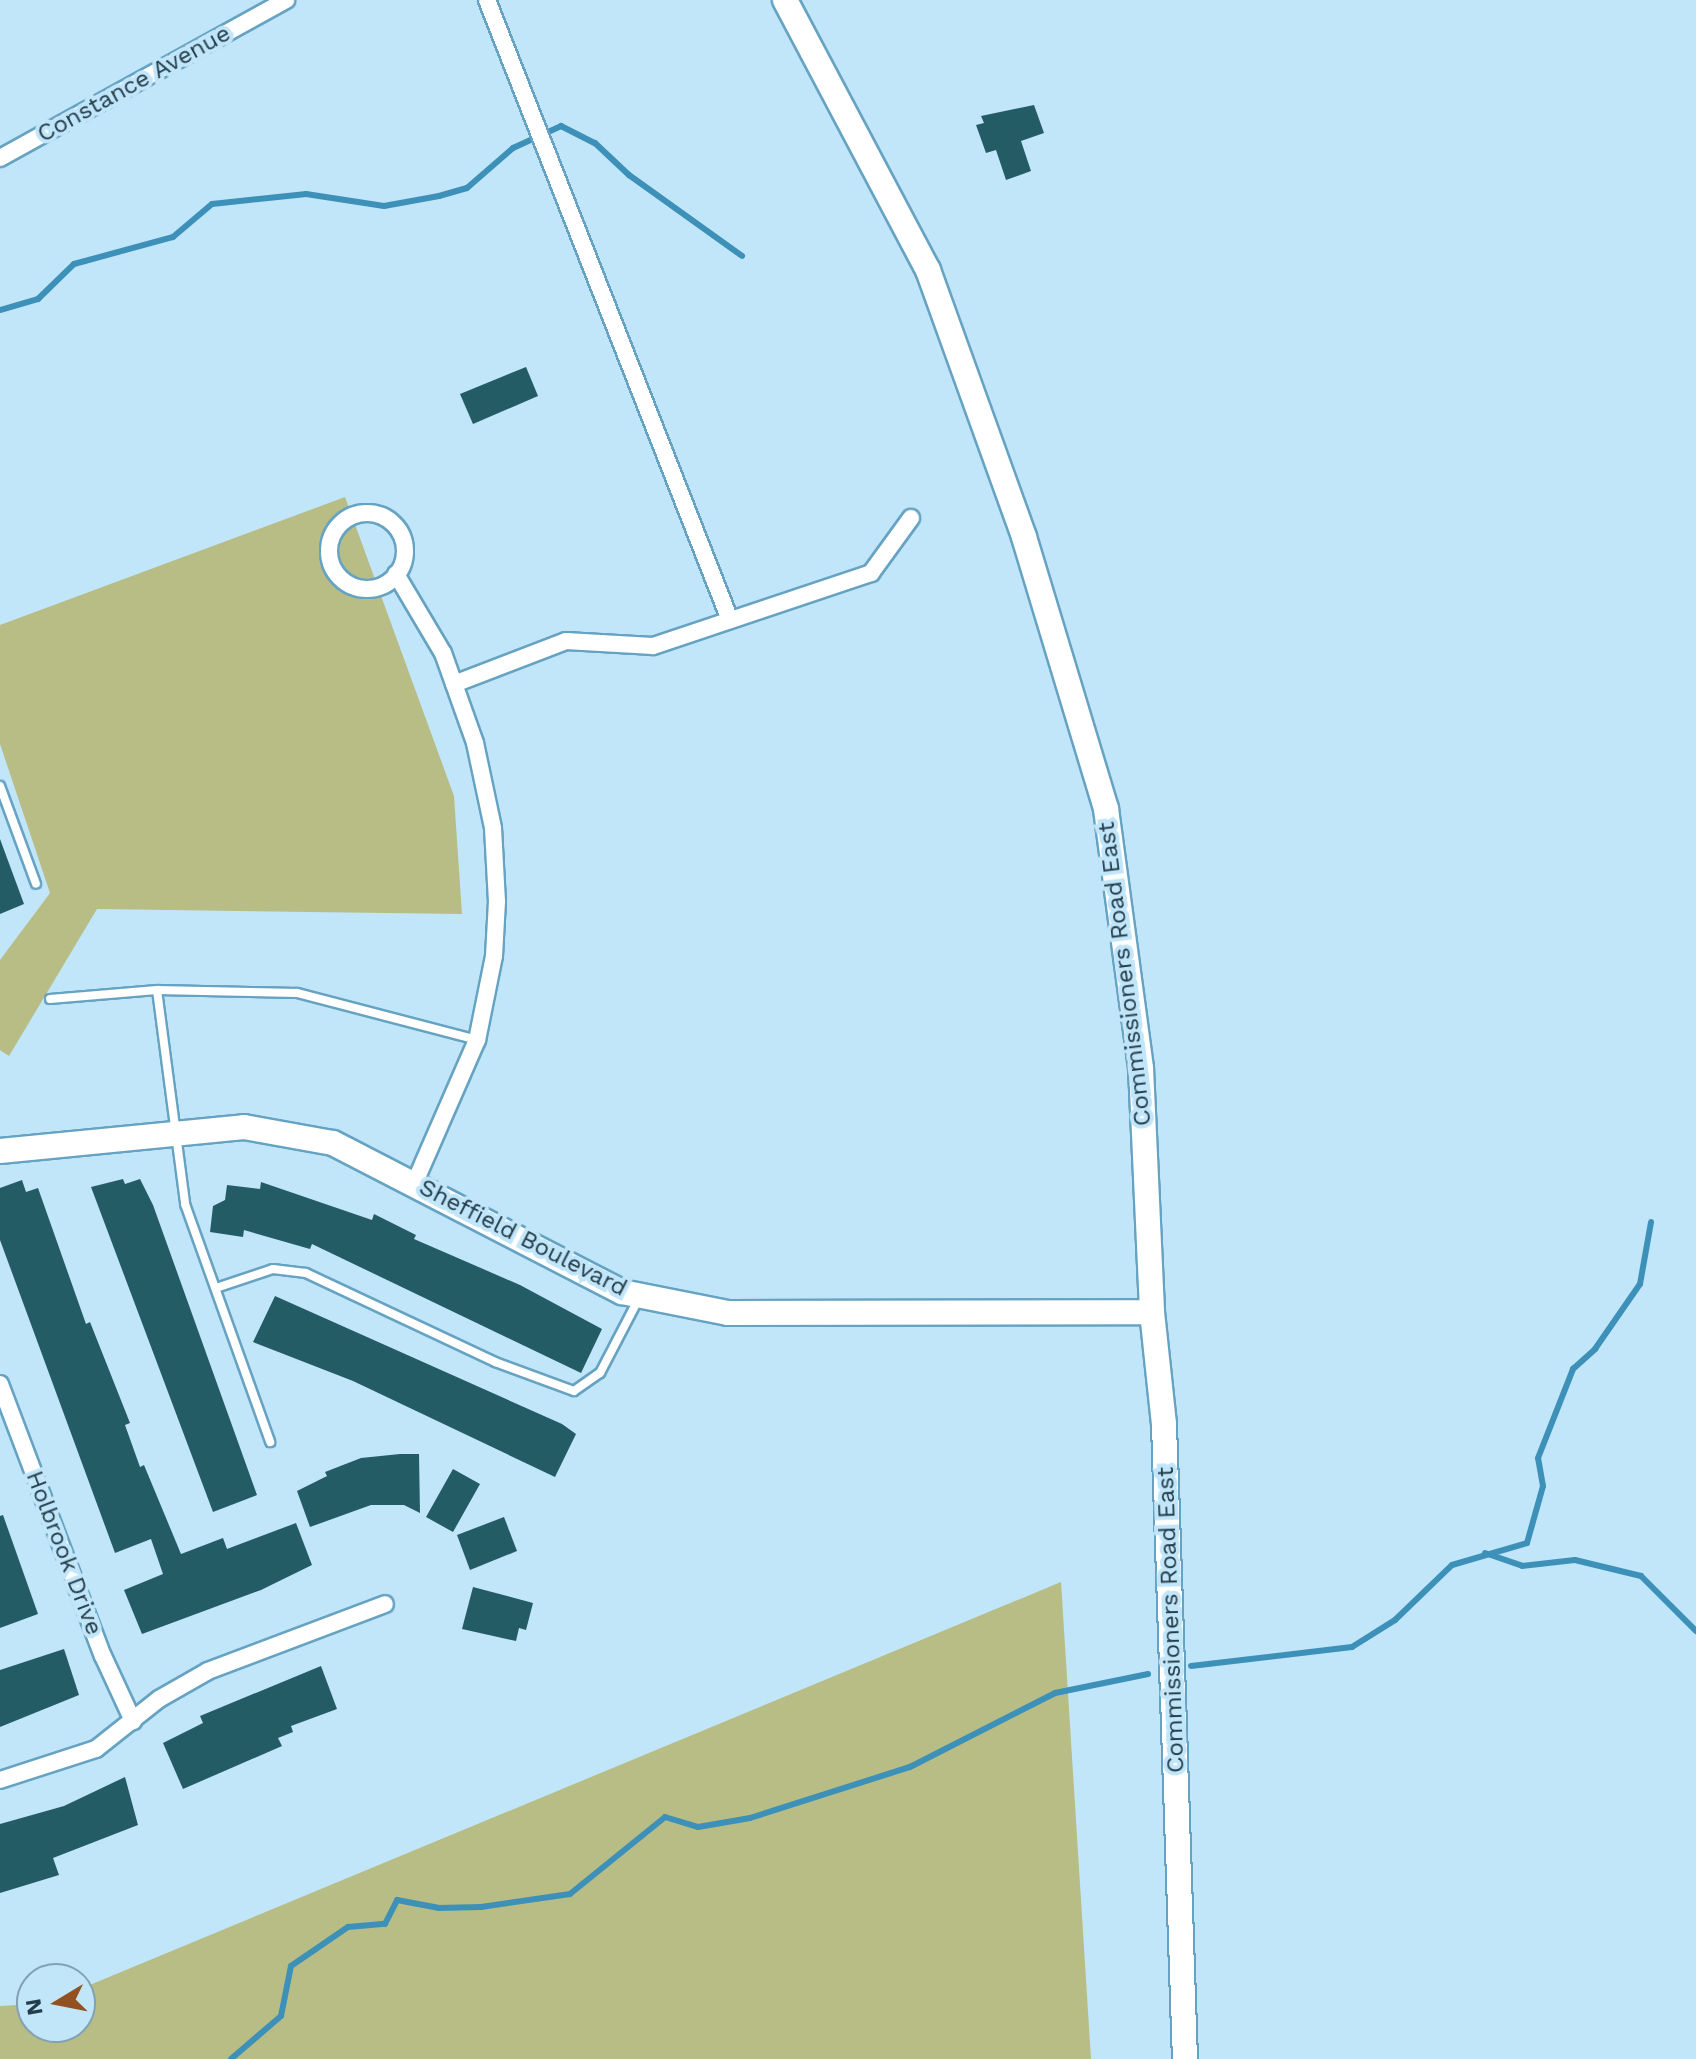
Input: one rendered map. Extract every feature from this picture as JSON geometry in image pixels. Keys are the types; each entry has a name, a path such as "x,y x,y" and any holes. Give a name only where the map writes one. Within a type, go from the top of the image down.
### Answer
{"main road":[{"name":"Commissioners Road East","path":"785,0 928,270 1024,537 1106,809 1141,1068 1152,1312 1164,1424 1185,2059"},
{"name":"Sheffield Boulevard","path":"0,1151 171,1131 244,1127 333,1143 622,1292 728,1313 1152,1312"}],"street":[{"name":"Constance Avenue","path":"0,158 267,4 286,0"},
{"path":"487,0 730,620"},
{"path":"396,574 372,588 348,584 332,565 329,552 336,528 346,519 371,513 394,524 405,546 396,574 443,653 475,743 493,828 494,956 477,1040 414,1184"},
{"path":"454,684 566,641 653,646 871,573 911,518"},
{"name":"Holbrook Drive","path":"0,1384 103,1656 133,1721"},
{"path":"0,1780 96,1749 208,1671 385,1604"}],"lane":[{"path":"0,786 36,884"},
{"path":"50,999 157,990 297,993 477,1040"},
{"path":"157,990 171,1131 185,1204 270,1442"},
{"path":"216,1288 273,1269 306,1273 495,1362 574,1391 600,1373 640,1295"}],"green space":[{"path":"345,497 454,796 462,914 97,909 9,1056 0,1050 0,960 50,893 0,744 0,625"},
{"path":"1061,1582 1091,2059 0,2059 0,2006 16,2005 16,2043 96,2043 96,1982"}],"building":[{"path":"1034,105 1044,133 1021,141 1031,171 1006,180 996,150 986,153 976,125 984,123 981,116"},
{"path":"526,367 538,396 473,424 460,394"},
{"path":"0,839 24,904 0,914"},
{"path":"123,1179 125,1184 140,1179 153,1205 257,1495 213,1512 91,1187"},
{"path":"22,1180 26,1192 38,1188 86,1324 90,1322 130,1423 125,1425 140,1467 144,1465 181,1554 223,1538 227,1549 296,1523 312,1565 261,1590 142,1634 124,1590 163,1574 151,1539 115,1553 0,1240 0,1188"},
{"path":"261,1182 372,1220 374,1214 416,1235 414,1239 520,1285 602,1329 581,1373 312,1244 310,1249 244,1230 243,1237 210,1232 213,1206 225,1200 227,1185 260,1189"},
{"path":"275,1296 562,1424 576,1434 555,1477 353,1381 253,1342"},
{"path":"419,1454 420,1513 404,1505 371,1505 310,1527 297,1491 327,1476 325,1472 361,1458"},
{"path":"453,1469 480,1484 453,1532 426,1517"},
{"path":"3,1515 38,1614 0,1628 0,1516"},
{"path":"504,1517 517,1551 470,1570 457,1535"},
{"path":"473,1587 533,1603 526,1630 519,1628 516,1641 462,1629"},
{"path":"64,1649 79,1695 0,1727 0,1670"},
{"path":"321,1666 337,1709 291,1726 293,1732 278,1738 282,1746 183,1789 163,1743 203,1723 200,1716"},
{"path":"125,1777 138,1825 53,1858 59,1875 0,1893 0,1824 64,1806"}],"waterway":[{"path":"0,310 38,299 74,264 173,237 212,204 306,194 384,206 439,196 467,188 513,148 561,126 595,143 629,175 742,256"},
{"path":"1191,1666 1352,1647 1395,1620 1452,1565 1527,1543 1543,1486 1538,1458 1573,1369 1595,1349 1640,1284 1651,1222"},
{"path":"1485,1553 1522,1566 1575,1560 1641,1576 1696,1631"},
{"path":"231,2059 281,2016 291,1966 348,1927 385,1924 397,1900 439,1908 481,1907 570,1894 665,1817 698,1827 750,1818 910,1767 1055,1693 1148,1674"}]}
